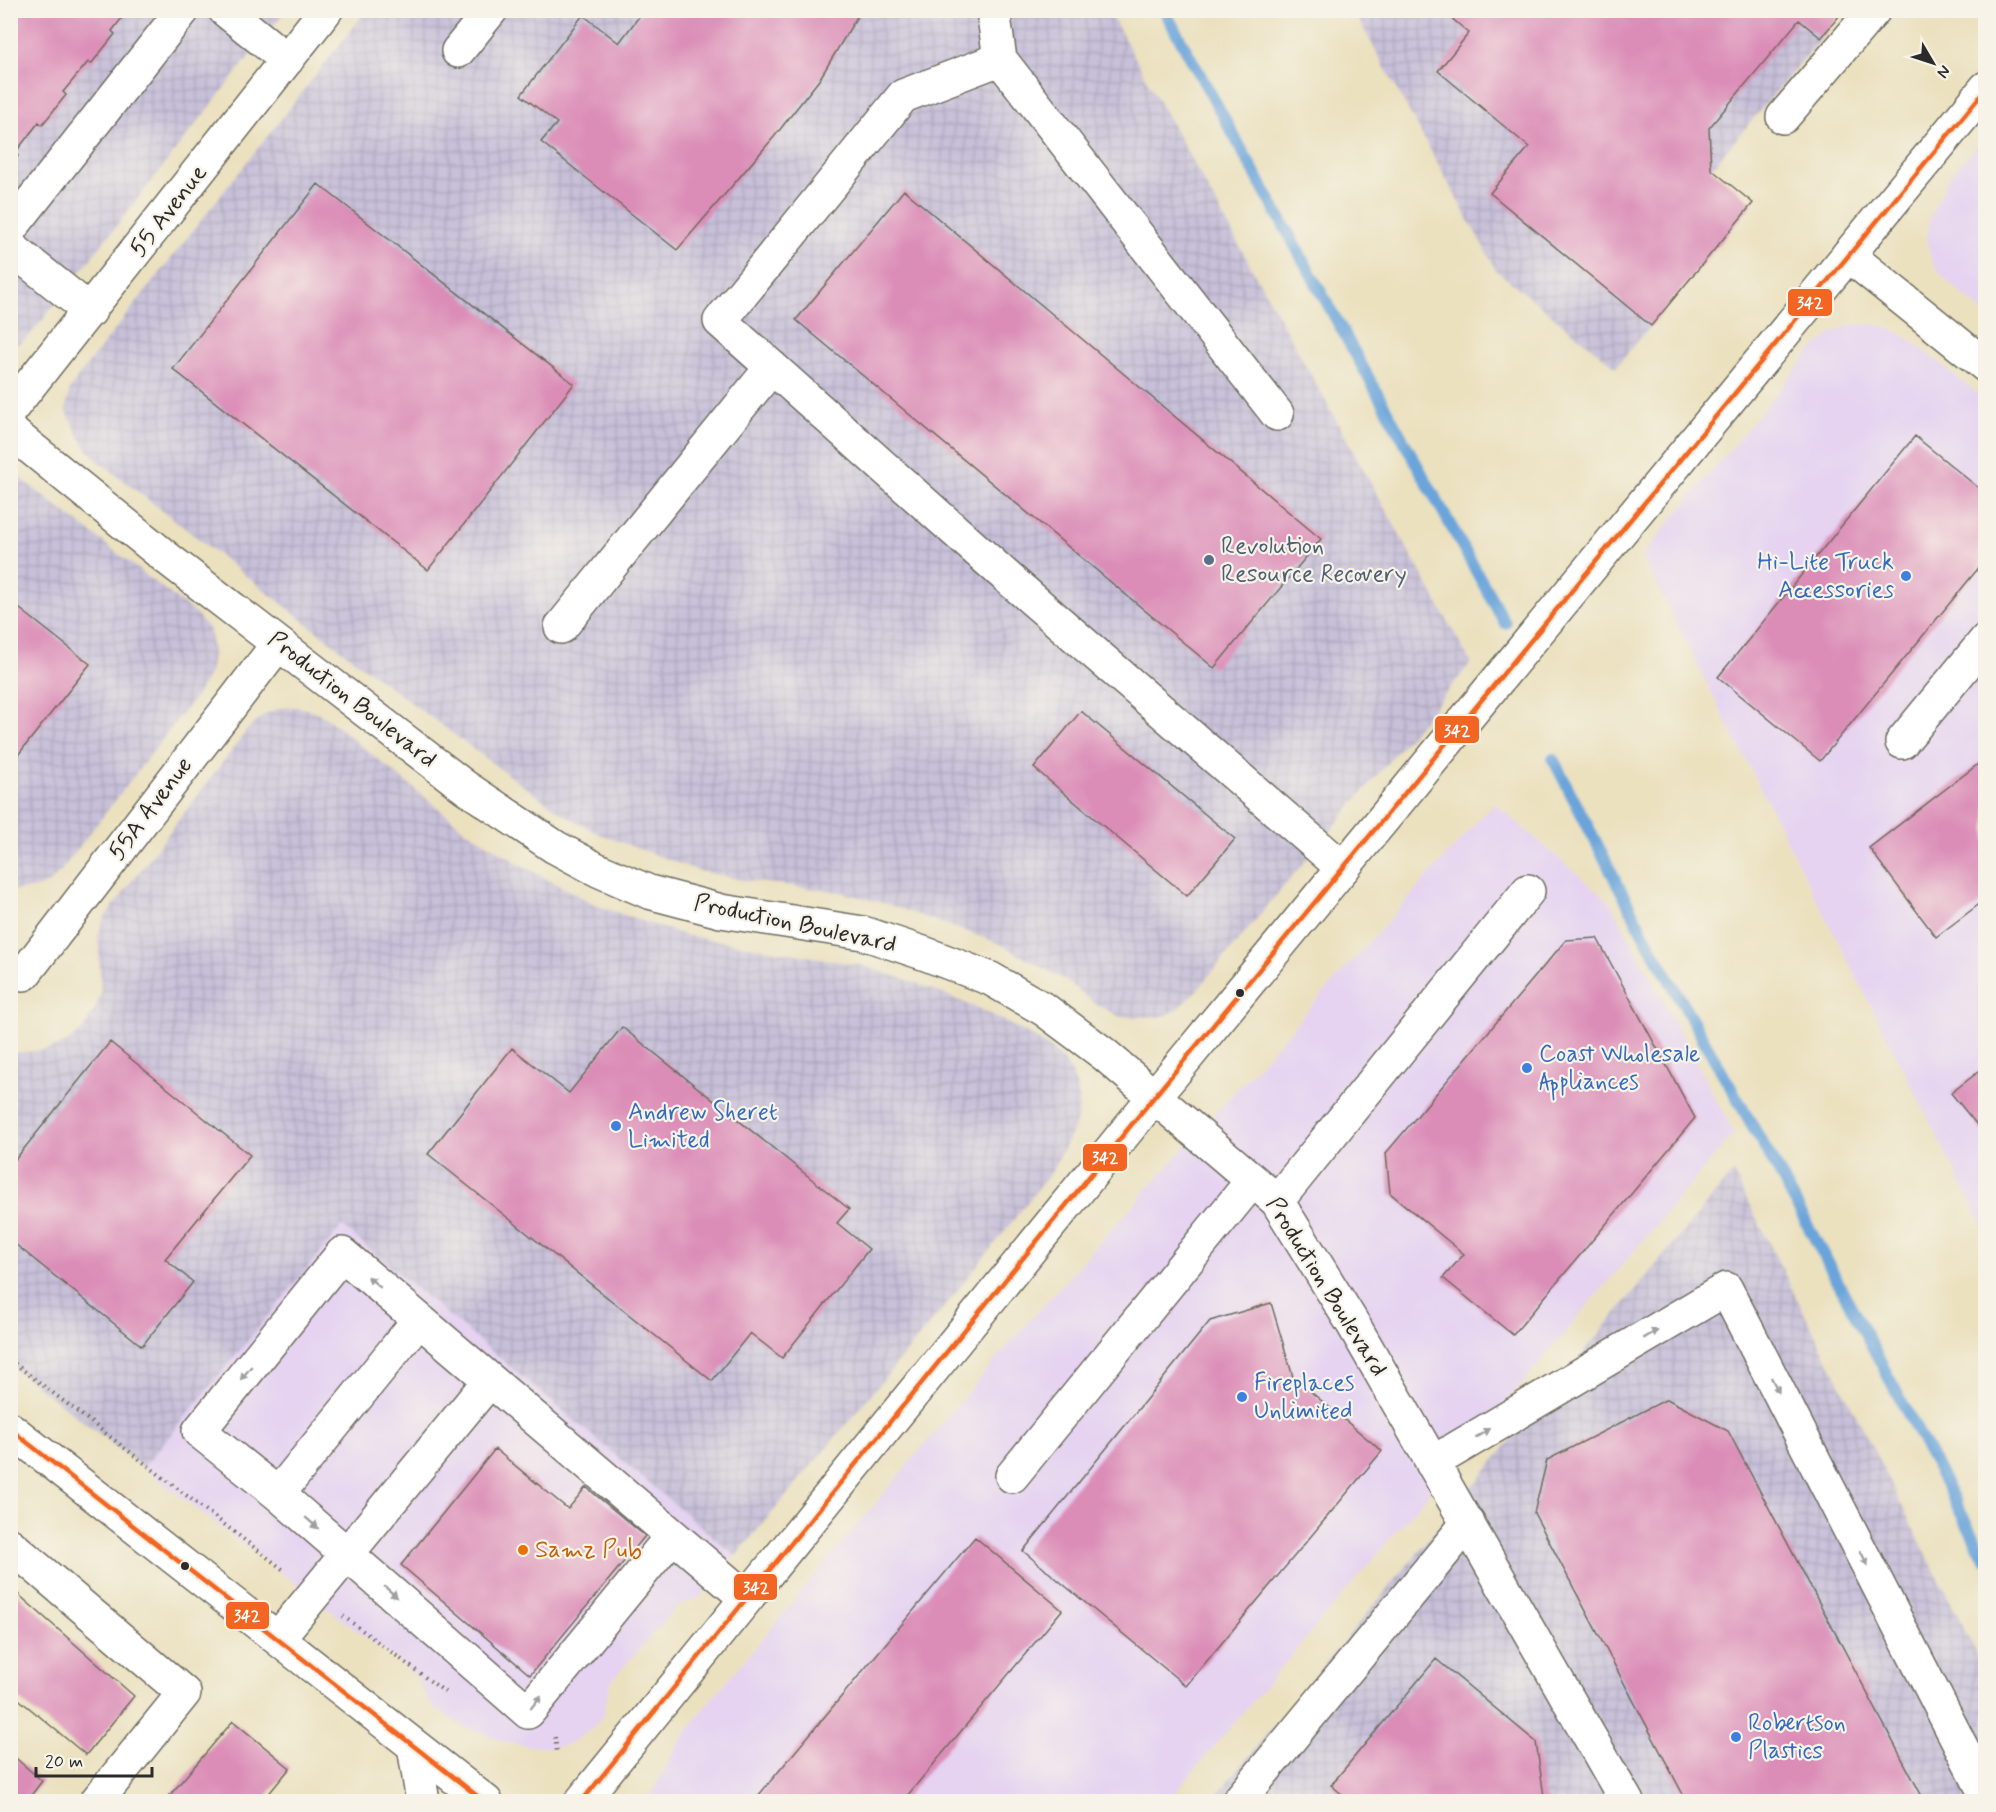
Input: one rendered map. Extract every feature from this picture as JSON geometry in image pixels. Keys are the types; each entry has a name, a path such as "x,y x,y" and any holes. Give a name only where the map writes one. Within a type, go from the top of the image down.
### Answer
{"street":[{"path":"10,229 183,10"},
{"path":"225,10 287,60"},
{"name":"55 Avenue","path":"10,410 326,10"},
{"path":"458,51 491,10"},
{"path":"993,10 1000,59 1276,414"},
{"path":"1783,117 1874,10"},
{"path":"1000,59 903,96 720,321 1008,578 1343,868"},
{"path":"581,1802 1154,1097 1986,88"},
{"path":"10,247 90,311"},
{"path":"1848,255 1986,366"},
{"path":"561,627 772,367"},
{"name":"Production Boulevard","path":"10,431 168,559 465,787 555,847 598,870 649,892 721,911 863,933 991,979 1045,1011 1104,1054 1278,1201 1353,1324 1627,1802"},
{"path":"1902,742 1986,640"},
{"name":"55A Avenue","path":"24,974 279,644"},
{"path":"1278,1201 1528,891"},
{"path":"1012,1476 1252,1181"},
{"path":"672,1536 528,1712 278,1494 199,1431 342,1254 746,1598"},
{"path":"1432,1463 1726,1289 1986,1795"},
{"path":"278,1494 418,1320"},
{"path":"278,1638 490,1380"},
{"path":"10,1429 486,1802"},
{"path":"1238,1802 1468,1523"},
{"path":"10,1545 184,1693 96,1802"},
{"path":"414,1746 423,1802"}],"shaded area":[{"path":"10,11 285,11 41,322 27,338 11,348"},
{"path":"366,11 1109,11 1471,663 1197,990 1178,1009 1162,1017 1120,1017 1094,1003 1065,980 998,943 962,930 887,904 840,892 743,880 699,871 599,834 562,813 515,780 363,667 96,459 84,445 66,411 69,391 77,378"},
{"path":"1354,11 1844,11 1711,169 1753,203 1616,367 1496,270"},
{"path":"1985,135 1985,314 1944,278 1932,262 1927,240 1929,220 1948,179"},
{"path":"1873,324 1891,329 1910,339 1985,400 1985,1230 1642,556 1812,350 1832,333 1851,325"},
{"path":"10,470 196,614 209,630 213,651 210,672 198,693 63,868 51,882 36,888 11,891"},
{"path":"298,707 315,711 328,719 464,829 526,868 598,906 684,935 860,965 911,981 982,1010 1032,1036 1053,1050 1067,1065 1080,1098 1077,1121 1052,1171 959,1289 736,1556 342,1226 143,1468 11,1366 10,1052 46,1050 65,1043 81,1032 101,994 98,936 104,918 248,729 264,715 280,708"},
{"path":"1494,803 1610,902 1734,1133 1168,1801 647,1802 678,1744 700,1713 1007,1346"},
{"path":"1733,1172 1985,1670 1985,1801 1211,1802"},
{"path":"342,1225 736,1556 701,1597 674,1609 610,1683 603,1716 593,1728 569,1744 550,1748 502,1741 461,1725 434,1708 429,1703 416,1676 143,1468"}],"building":[{"path":"10,10 128,10 112,31 115,34 91,64 88,62 63,92 66,95 42,125 39,122 15,153 18,156 10,166"},
{"path":"644,10 861,10 819,80 774,137 677,250 541,142 557,123 521,95 583,15 619,43"},
{"path":"1442,10 1844,10 1821,38 1799,20 1709,128 1711,169 1753,203 1651,326 1490,193 1529,147 1438,71 1469,33"},
{"path":"318,184 574,384 428,570 173,369"},
{"path":"904,190 1321,539 1214,668 796,320"},
{"path":"1915,436 1986,494 1986,559 1820,761 1718,677"},
{"path":"10,601 90,664 10,765"},
{"path":"1081,711 1235,839 1187,896 1034,768"},
{"path":"1986,758 1986,899 1936,937 1869,848"},
{"path":"1597,938 1695,1118 1513,1335 1443,1278 1464,1254 1390,1193 1386,1153 1566,940"},
{"path":"622,1027 849,1209 837,1223 869,1249 782,1358 750,1333 712,1381 428,1154 512,1048 569,1093"},
{"path":"110,1042 250,1155 165,1259 193,1282 142,1346 10,1240 10,1166"},
{"path":"1986,1066 1986,1136 1951,1093"},
{"path":"1271,1303 1293,1377 1382,1451 1186,1686 1023,1551 1210,1321"},
{"path":"1667,1399 1728,1431 1925,1802 1687,1802 1534,1513 1547,1460"},
{"name":"Samz Pub","path":"495,1449 568,1509 586,1487 645,1536 530,1675 401,1565"},
{"path":"975,1537 1062,1610 902,1802 753,1802"},
{"path":"10,1587 134,1696 86,1755 10,1692"},
{"path":"1436,1659 1536,1742 1544,1796 1550,1802 1351,1802 1331,1785"},
{"path":"233,1721 290,1768 262,1802 164,1802"},
{"path":"10,1753 42,1781 26,1802 10,1802"}],"waterway":[{"path":"1164,10 1505,623"},
{"path":"1553,759 1645,937 1784,1181 1986,1560"}],"transit line":[{"name":"342","path":"581,1802 1154,1097 1986,89"},
{"name":"342","path":"10,1429 485,1802"}],"place":[{"name":"Revolution Resource Recovery","path":"1209,560"},
{"name":"Hi-Lite Truck Accessories","path":"1906,576"},
{"name":"Coast Wholesale Appliances","path":"1527,1068"},
{"name":"Andrew Sheret Limited","path":"616,1126"},
{"name":"Fireplaces Unlimited","path":"1242,1397"},
{"name":"Samz Pub","path":"523,1550"},
{"name":"Robertson Plastics","path":"1736,1737"}]}
